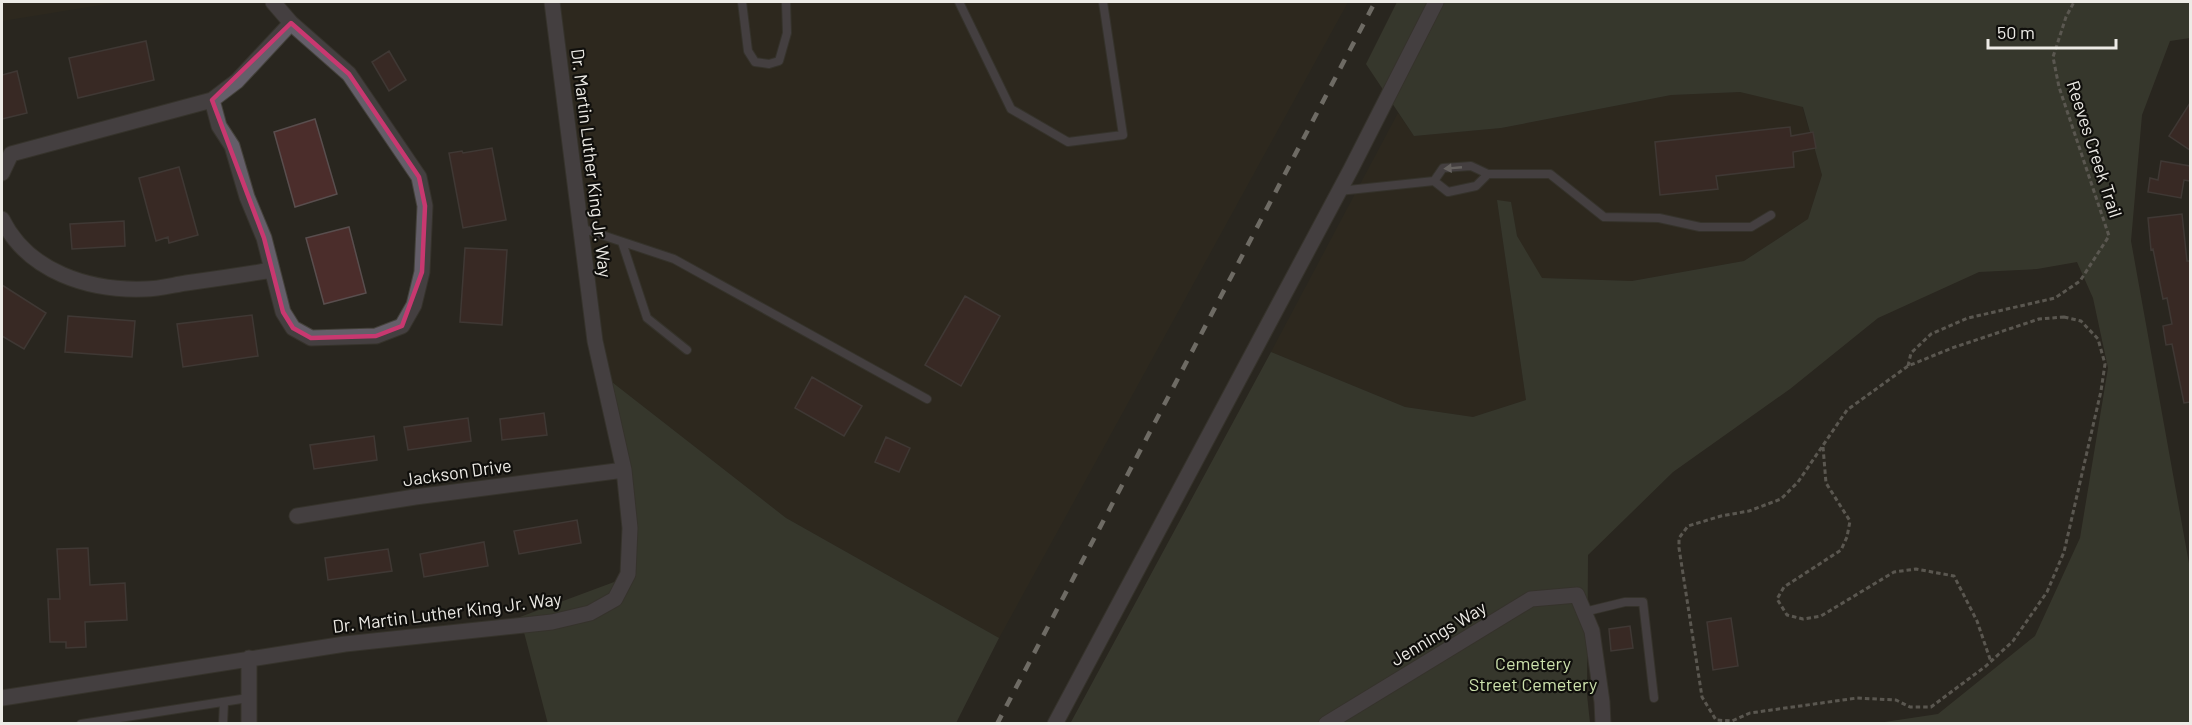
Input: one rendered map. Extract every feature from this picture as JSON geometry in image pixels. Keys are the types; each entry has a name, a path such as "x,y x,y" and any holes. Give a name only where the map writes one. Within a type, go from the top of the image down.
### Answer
{"street":[{"path":"212,100 219,126 232,146 247,197 264,238 283,312 293,328 311,338 376,336 402,326 414,305 422,272 425,206 419,177 349,74 291,23 273,2"},
{"name":"Dr. Martin Luther King Jr. Way","path":"2,698 345,644 552,622 590,613 615,599 628,574 630,528 624,470 595,341 552,2"},
{"path":"1055,723 1339,191 1436,2"},
{"path":"2,173 10,153 212,100 237,81 291,23"},
{"path":"2,219 9,235 48,268 69,279 101,286 146,290 272,270"},
{"name":"Jackson Drive","path":"297,516 415,497 624,470"},
{"name":"Jennings Way","path":"1326,723 1531,599 1577,595 1584,612"},
{"path":"1584,612 1592,631 1603,723"},
{"path":"249,658 249,723"}],"lane":[{"path":"741,2 748,51 755,62 769,64 779,61 787,33 786,2"},
{"path":"959,2 1011,109 1068,142 1123,135 1103,2"},
{"path":"1434,181 1443,168 1471,166 1488,174 1550,174 1604,217 1659,218 1700,227 1751,227 1772,214"},
{"path":"1339,191 1434,181 1448,192 1476,186 1488,174"},
{"path":"581,228 674,259 927,399"},
{"path":"622,242 647,318 687,350"},
{"path":"1584,612 1625,602 1643,602 1654,698"},
{"path":"81,723 248,698"},
{"path":"223,723 224,702"}],"path":[{"name":"Reeves Creek Trail","path":"1908,366 1911,353 1931,334 1968,318 2055,298 2080,280 2109,236 2060,87 2053,57 2066,17 2074,2"},
{"path":"2064,317 2081,321 2098,339 2105,364 2101,391 2064,552 2047,592 2013,641 1991,662 1930,707 1910,706 1896,700 1857,698 1750,712 1732,721 1716,720 1702,697 1679,538 1688,526 1721,516 1749,511 1781,499 1798,482 1822,446 1847,411 1908,366 1952,348 2039,319 2064,317"},
{"path":"1822,446 1826,483 1850,521 1847,537 1841,550 1784,587 1777,599 1787,615 1803,619 1821,616 1894,572 1916,569 1954,576 1977,621 1991,662"}],"highlighted area":[{"path":"291,23 349,74 419,177 425,206 422,272 402,326 376,336 311,338 293,328 283,312 264,238 212,100"}],"shaded area":[{"path":"2,2 119,2 2,21"},
{"path":"560,2 1348,2 999,638 786,518 608,379"},
{"path":"1740,92 1802,106 1822,175 1808,219 1744,261 1632,281 1541,278 1517,236 1511,203 1497,200 1526,400 1473,417 1405,407 1271,352 1398,113 1414,136 1501,128 1671,95"}],"green space":[{"name":"Cemetery Street Cemetery","path":"1397,2 2190,2 2190,38 2170,41 2142,115 2131,241 2190,569 2190,723 1878,723 1938,714 2035,636 2080,538 2108,368 2093,298 2077,262 2037,269 1979,272 1878,318 1790,389 1673,472 1588,555 1587,695 1590,723 1070,724 1271,352 1405,407 1473,417 1526,400 1497,200 1511,202 1517,236 1542,278 1632,281 1744,261 1808,219 1822,175 1803,107 1740,92 1671,95 1501,128 1414,136 1366,64"},
{"path":"608,379 786,518 999,638 956,723 548,724 520,617 633,575"}],"building":[{"path":"146,41 154,80 78,98 69,58"},
{"path":"389,51 406,80 389,91 372,62"},
{"path":"17,71 27,113 2,119 2,75"},
{"path":"2190,103 2190,150 2169,136"},
{"path":"315,119 337,194 295,207 274,132"},
{"path":"1790,127 1791,136 1813,132 1816,148 1793,152 1794,167 1716,176 1718,189 1660,195 1655,142"},
{"path":"492,148 506,220 463,228 449,153"},
{"path":"2161,161 2190,166 2190,181 2184,180 2181,198 2148,192 2150,178 2158,180"},
{"path":"179,167 198,235 169,243 168,237 156,241 139,178"},
{"path":"2182,214 2187,261 2190,261 2190,402 2184,403 2172,344 2166,345 2163,326 2172,324 2167,298 2163,299 2153,249 2151,250 2148,218"},
{"path":"124,221 125,246 72,249 70,224"},
{"path":"349,227 366,293 324,304 306,238"},
{"path":"465,248 507,250 502,325 460,322"},
{"path":"2,285 46,313 24,349 2,336"},
{"path":"965,296 1000,316 961,386 925,365"},
{"path":"252,315 258,356 183,367 177,324"},
{"path":"68,316 135,321 132,357 65,352"},
{"path":"812,377 862,406 844,436 795,408"},
{"path":"544,413 547,435 502,440 500,419"},
{"path":"468,418 471,441 408,450 404,427"},
{"path":"374,436 377,460 314,469 310,445"},
{"path":"886,437 910,448 899,472 875,462"},
{"path":"577,520 581,543 519,554 514,531"},
{"path":"484,542 488,566 424,577 420,554"},
{"path":"88,548 90,585 125,583 127,620 85,622 86,647 66,648 66,642 50,642 48,599 60,599 57,549"},
{"path":"388,549 392,571 328,580 325,558"},
{"path":"1731,618 1738,666 1713,670 1707,622"},
{"path":"1630,626 1633,648 1611,651 1609,629"}],"railway":[{"path":"997,724 1375,2"}]}
